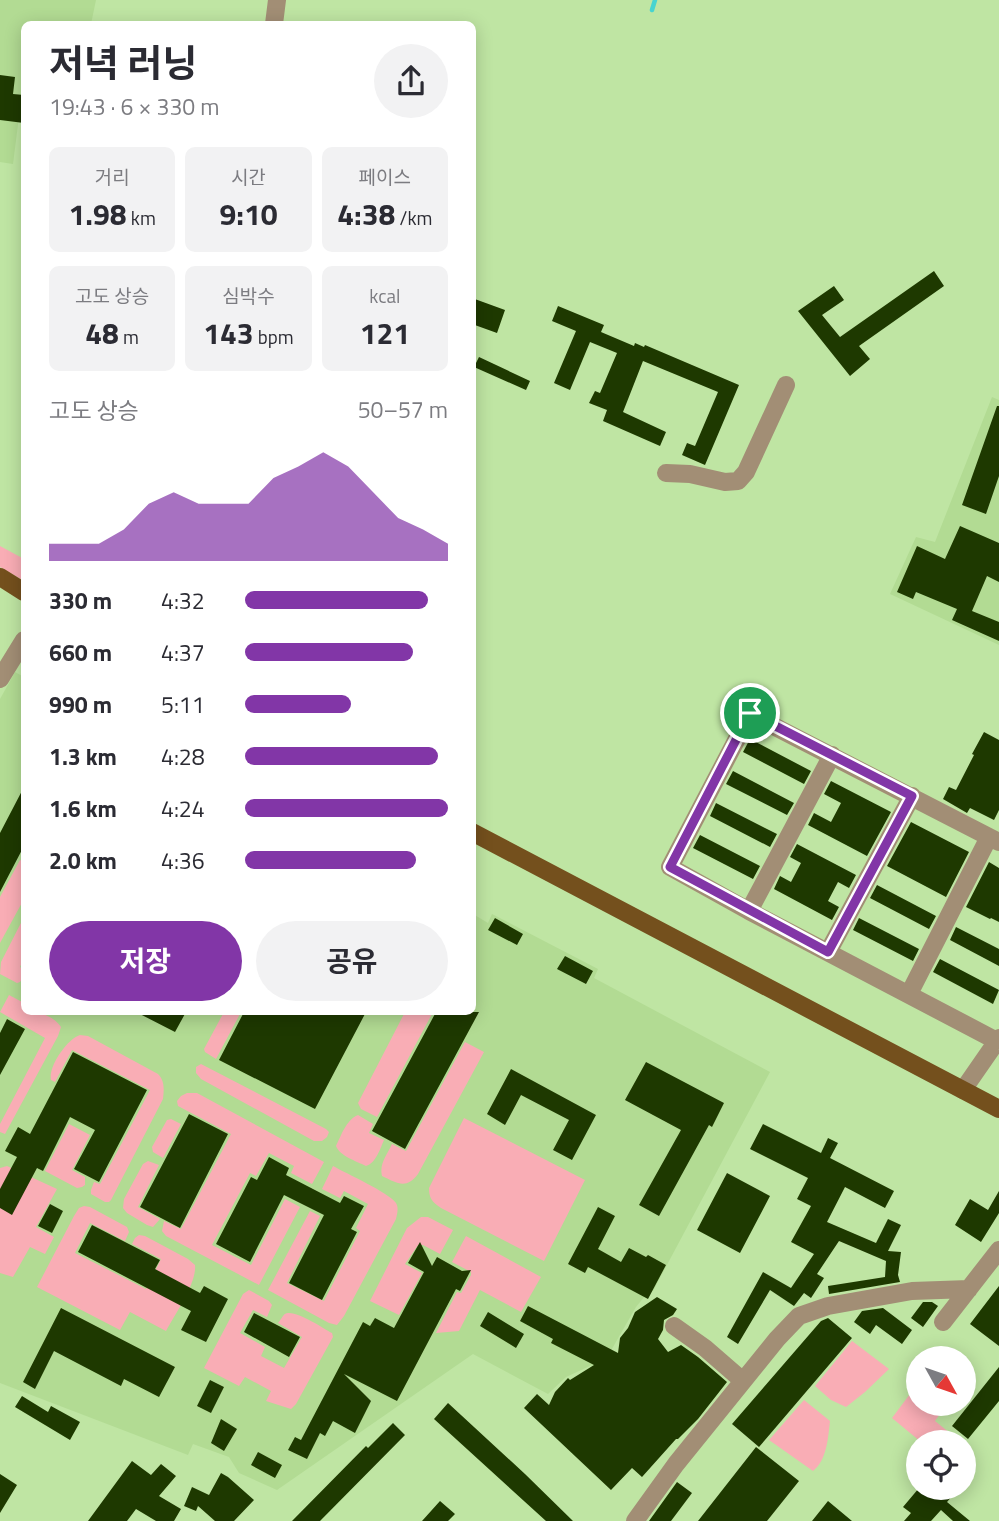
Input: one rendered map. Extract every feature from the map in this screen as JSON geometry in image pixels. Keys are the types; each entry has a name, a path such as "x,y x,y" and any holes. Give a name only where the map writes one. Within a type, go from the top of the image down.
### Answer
{"main road":[{"path":"0,577 21,590"},
{"path":"476,834 999,1109"}],"street":[{"path":"274,21 277,0"},
{"path":"666,473 690,474 725,482 738,481 746,472 786,385"},
{"path":"0,679 21,645"},
{"path":"909,994 994,839 750,713 670,867 749,911 909,994 998,1039 963,1090"},
{"path":"749,911 832,755"},
{"path":"828,952 912,796"},
{"path":"943,1322 999,1250"},
{"path":"635,1521 743,1381 799,1316 828,1306 912,1291 968,1289"},
{"path":"674,1326 705,1348 743,1381"}],"shaded area":[{"path":"0,0 96,0 92,21 21,21 21,101 13,164 0,162"},
{"path":"992,397 999,400 999,645 890,594 916,537 935,542"},
{"path":"0,546 21,557 21,579 0,567"},
{"path":"15,672 21,675 21,1015 476,1015 476,916 488,923 492,914 598,969 594,978 770,1072 653,1291 649,1291 636,1307 605,1361 566,1377 548,1394 473,1354 277,1490 239,1473 229,1457 193,1444 188,1455 0,1383 0,699"},
{"path":"21,860 21,904 0,943 0,897"},
{"path":"21,923 20,982 0,974 1,962"},
{"path":"9,995 21,1001 21,1015 45,1015 61,1027 5,1134 0,1132 0,1124 45,1038 0,1012"},
{"path":"222,1015 239,1015 216,1059 204,1049"},
{"path":"403,1015 431,1015 377,1117 361,1109 358,1103"},
{"path":"80,1035 88,1036 158,1074 162,1080 163,1099 109,1202 91,1194 91,1190 94,1182 100,1184 150,1090 72,1050 55,1082 51,1080 52,1068 60,1054"},
{"path":"465,1042 484,1052 418,1174 405,1184 382,1176 383,1164 392,1144 406,1151"},
{"path":"201,1064 326,1129 329,1132 327,1137 322,1141 314,1141 201,1079 196,1073 196,1067"},
{"path":"187,1093 197,1093 324,1162 312,1184 291,1173 294,1166 269,1153 256,1176 250,1173 212,1245 251,1265 285,1199 300,1207 259,1285 166,1236 162,1231 164,1221 181,1229 231,1134 178,1106 177,1101"},
{"path":"358,1115 373,1124 369,1133 384,1140 375,1159 366,1166 345,1155 336,1146 347,1124"},
{"path":"464,1118 585,1180 544,1261 441,1208 432,1200 429,1188"},
{"path":"167,1120 181,1124 163,1158 153,1152 152,1147"},
{"path":"69,1124 90,1135 72,1170 85,1177 85,1185 77,1188 45,1171"},
{"path":"148,1161 159,1165 138,1207 160,1219 153,1227 123,1208 124,1199 143,1164"},
{"path":"7,1166 57,1189 36,1227 54,1237 45,1254 30,1247 13,1277 0,1273 0,1168"},
{"path":"333,1166 385,1194 396,1203 398,1209 396,1219 337,1325 268,1290 310,1211 320,1216 287,1283 324,1301 360,1231 356,1228 368,1204 344,1191 340,1198 322,1189"},
{"path":"84,1206 127,1227 129,1232 125,1241 90,1223 75,1253 146,1289 161,1259 132,1244 139,1235 195,1265 193,1281 166,1331 130,1312 120,1330 37,1287 74,1216 79,1208"},
{"path":"421,1217 428,1217 453,1230 440,1254 418,1245 405,1264 422,1273 399,1315 370,1301 407,1228"},
{"path":"466,1236 541,1277 521,1312 480,1290 459,1331 436,1333 457,1292 461,1293 471,1275 471,1272 452,1262"},
{"path":"249,1290 272,1305 267,1317 253,1310 240,1333 265,1347 261,1356 284,1368 302,1337 278,1323 284,1314 301,1316 332,1333 333,1337 291,1409 266,1401 271,1391 245,1377 239,1386 204,1368 243,1294"},
{"path":"852,1341 889,1369 846,1407 831,1400 815,1386"},
{"path":"906,1399 906,1416 939,1416 935,1421 946,1430 906,1430 892,1418"},
{"path":"804,1400 830,1421 824,1455 813,1471 769,1440"}],"building":[{"path":"0,75 15,77 13,94 21,95 21,123 0,120"},
{"path":"934,271 944,286 859,346 870,359 850,376 798,311 834,286 844,300 822,315 840,337"},
{"path":"476,299 505,310 497,333 476,325"},
{"path":"558,306 604,325 601,332 634,346 635,343 644,347 645,345 739,385 705,465 682,455 687,443 695,446 718,392 643,361 623,412 666,432 660,446 603,421 607,410 589,403 595,391 600,393 617,353 590,342 570,390 554,383 576,331 552,321"},
{"path":"479,357 530,381 526,390 476,368"},
{"path":"997,406 999,476 986,514 962,505"},
{"path":"960,526 999,543 999,582 987,576 972,611 999,622 999,641 952,620 957,609 916,592 913,599 897,592 917,546 945,559"},
{"path":"984,732 999,740 999,810 994,820 970,808 967,813 943,799 949,787 956,790"},
{"path":"750,739 811,771 804,784 743,752"},
{"path":"733,771 794,803 787,815 726,784"},
{"path":"831,781 891,812 867,856 808,825 814,813 831,822 841,803 824,794"},
{"path":"21,793 21,852 0,892 0,833"},
{"path":"716,803 777,834 770,847 710,816"},
{"path":"911,822 969,852 946,897 887,866"},
{"path":"700,835 760,866 753,879 693,848"},
{"path":"797,844 856,875 849,888 838,882 828,901 839,907 832,920 774,889 780,876 791,882 801,863 790,857"},
{"path":"989,862 999,868 999,922 966,907"},
{"path":"877,885 936,916 929,929 870,898"},
{"path":"495,918 523,934 517,945 488,930"},
{"path":"859,918 919,949 913,961 853,930"},
{"path":"956,927 999,949 999,966 950,940"},
{"path":"565,956 593,971 586,984 557,969"},
{"path":"940,959 999,990 993,1004 933,972"},
{"path":"476,1012 479,1012 405,1149 372,1131 434,1015 476,1015"},
{"path":"142,1015 184,1015 175,1032"},
{"path":"242,1015 364,1015 315,1109 219,1060"},
{"path":"7,1019 25,1029 0,1075 0,1033"},
{"path":"73,1052 147,1090 99,1182 74,1169 95,1130 70,1117 43,1171 37,1168 12,1215 0,1208 0,1189 17,1157 5,1151 18,1127 30,1134"},
{"path":"646,1062 724,1103 659,1216 639,1205 681,1130 625,1100"},
{"path":"511,1069 596,1115 572,1160 553,1150 569,1120 521,1095 505,1125 487,1114"},
{"path":"189,1114 228,1134 180,1228 140,1207"},
{"path":"763,1124 821,1153 828,1138 838,1143 830,1158 894,1191 885,1208 845,1187 827,1222 876,1243 888,1219 901,1225 888,1251 901,1252 898,1275 900,1282 829,1294 828,1286 885,1277 886,1261 839,1241 817,1274 824,1278 811,1298 804,1293 794,1306 770,1290 738,1344 727,1337 763,1272 791,1288 814,1254 791,1242 811,1206 797,1199 808,1178 750,1149"},
{"path":"269,1157 289,1168 286,1175 340,1203 344,1196 364,1206 351,1229 357,1232 322,1300 289,1283 324,1215 284,1195 250,1262 216,1244 251,1177 257,1180"},
{"path":"727,1173 770,1196 740,1253 697,1230"},
{"path":"999,1191 999,1213 981,1242 955,1225 970,1199 988,1210"},
{"path":"50,1204 63,1211 52,1233 38,1226"},
{"path":"598,1207 615,1216 598,1249 621,1262 629,1248 666,1265 648,1299 588,1267 585,1273 568,1264"},
{"path":"92,1225 160,1260 155,1269 200,1293 204,1286 228,1299 206,1342 181,1330 191,1311 78,1252"},
{"path":"420,1242 432,1266 437,1257 462,1271 471,1270 460,1291 456,1289 397,1401 344,1374 371,1401 355,1433 333,1421 325,1436 320,1433 307,1459 288,1450 295,1437 301,1440 363,1322 370,1326 375,1318 394,1328 424,1272 408,1263"},
{"path":"999,1286 999,1346 970,1324"},
{"path":"657,1297 677,1309 664,1320 658,1339 668,1352 681,1345 727,1382 698,1419 642,1477 632,1468 611,1490 524,1408 537,1394 549,1405 555,1392 568,1378 570,1380 594,1365 551,1343 553,1339 520,1321 528,1306 618,1353 620,1338 635,1312"},
{"path":"923,1302 932,1302 938,1306 923,1327 911,1318"},
{"path":"61,1308 175,1367 159,1397 124,1379 121,1386 54,1351 35,1389 23,1382"},
{"path":"883,1308 912,1330 902,1344 876,1325 870,1334 854,1322 862,1311"},
{"path":"488,1312 524,1334 516,1348 480,1326"},
{"path":"254,1313 300,1337 289,1357 244,1332"},
{"path":"828,1318 852,1338 759,1447 732,1424 821,1321"},
{"path":"999,1367 999,1401 975,1430 957,1430 952,1426 960,1416 976,1416 976,1396"},
{"path":"210,1380 224,1387 211,1413 197,1406"},
{"path":"22,1396 48,1412 51,1406 80,1422 70,1440 15,1407"},
{"path":"448,1403 573,1521 546,1521 434,1419"},
{"path":"221,1419 237,1429 224,1451 211,1443"},
{"path":"393,1423 405,1435 320,1521 292,1521 366,1446 368,1448"},
{"path":"756,1447 799,1481 767,1521 698,1521"},
{"path":"258,1452 282,1465 275,1478 251,1465"},
{"path":"132,1461 151,1475 161,1464 176,1476 159,1496 181,1509 174,1521 156,1521 136,1509 127,1521 88,1521"},
{"path":"221,1473 254,1500 234,1521 215,1521 198,1506 196,1511 184,1506 192,1487 209,1495"},
{"path":"0,1474 17,1485 0,1513"},
{"path":"677,1482 692,1493 671,1521 649,1521"},
{"path":"909,1500 949,1500 947,1502 970,1521 953,1521 941,1510 931,1521 904,1521 911,1513 903,1507"},
{"path":"440,1501 455,1514 448,1521 422,1521"},
{"path":"828,1501 852,1521 812,1521"}],"waterway":[{"path":"652,10 655,0"}],"route":[{"path":"750,713 912,796 828,952 670,867 750,713"}]}
